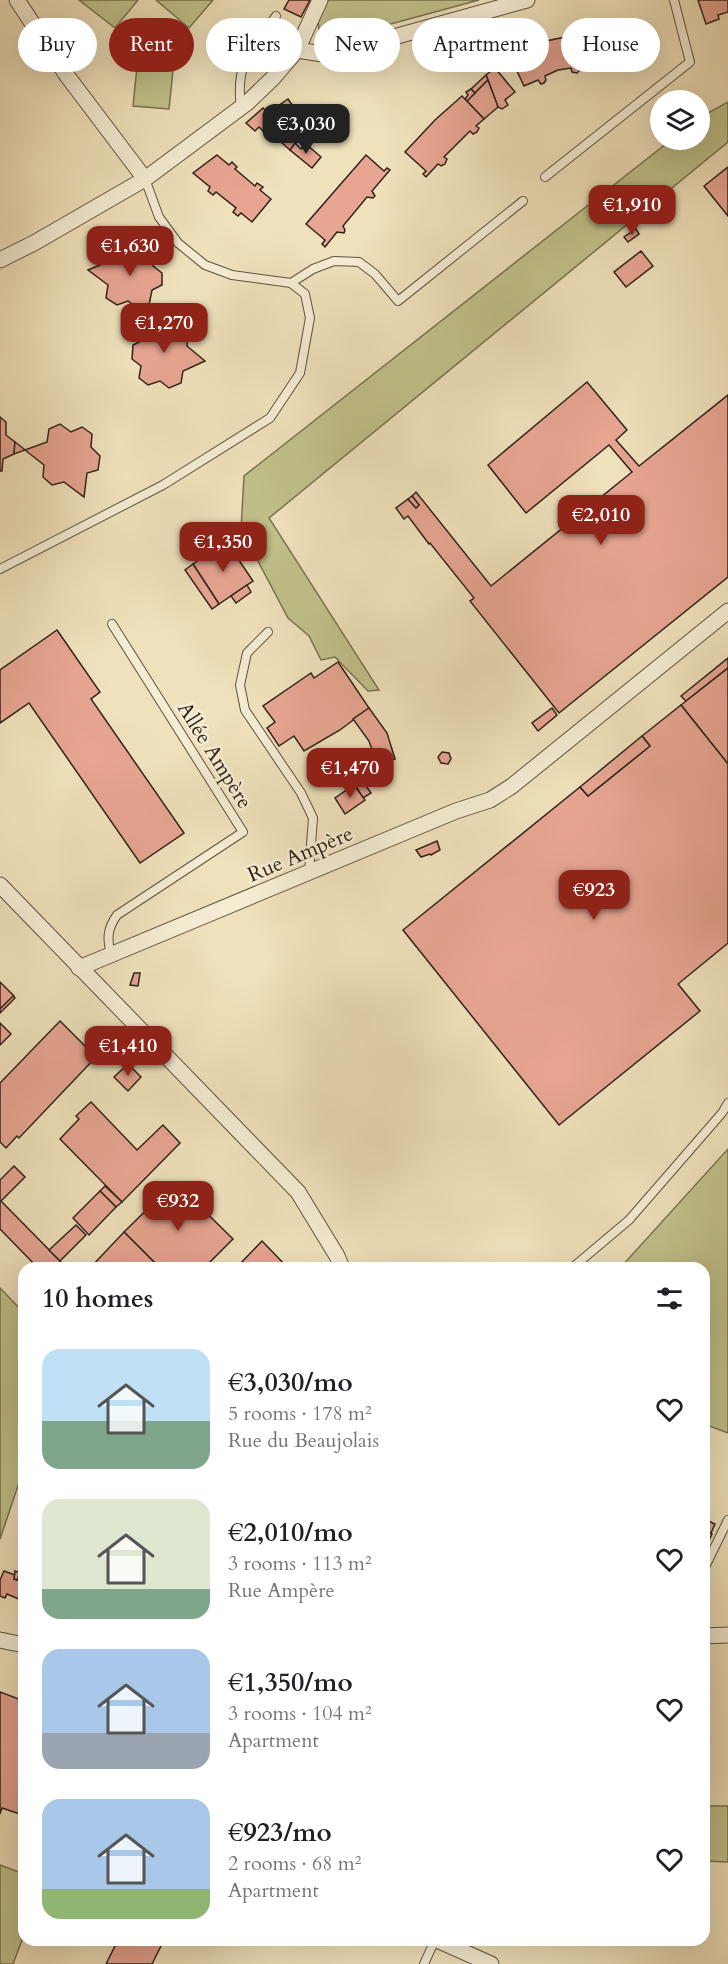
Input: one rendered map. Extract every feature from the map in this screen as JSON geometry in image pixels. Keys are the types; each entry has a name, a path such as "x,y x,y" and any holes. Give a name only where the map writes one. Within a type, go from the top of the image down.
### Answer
{"street":[{"path":"17,0 68,77 145,179"},
{"path":"302,39 320,0"},
{"path":"302,51 329,55 527,0"},
{"path":"0,260 145,179 241,108 278,72"},
{"name":"Rue Ampère","path":"79,968 490,800 512,786 728,612"},
{"path":"0,885 298,1192 340,1262"},
{"path":"710,1635 728,1635"},
{"path":"0,1640 18,1644"},
{"path":"450,1946 491,1964"}],"lane":[{"path":"545,177 690,62 674,0"},
{"path":"241,108 238,86 243,62 276,16"},
{"path":"0,569 163,485 270,418 300,373 310,318 305,294 291,283 232,274 205,265 178,243 159,218 145,179"},
{"path":"291,283 312,269 334,261 359,262 375,274 398,301 523,201"},
{"name":"Allée Ampère","path":"111,956 107,939 110,926 117,915 243,832 112,624"},
{"path":"268,632 247,653 240,685 245,710 301,793 313,818 309,873"},
{"path":"579,1262 629,1220 722,1113 728,1103"},
{"path":"710,1557 728,1520"},
{"path":"424,1964 433,1946"}],"green space":[{"path":"79,0 138,0 123,18 109,18 109,23"},
{"path":"156,0 213,0 194,22 194,18 177,18"},
{"path":"328,0 479,0 400,21 400,18 320,18"},
{"path":"136,72 173,72 169,109 133,106"},
{"path":"728,102 728,142 269,518 379,690 368,691 335,657 321,660 309,636 288,618 241,529 244,476 658,150 710,150 710,112"},
{"path":"728,1149 728,1433 710,1426 710,1262 626,1262"},
{"path":"0,1288 18,1307 18,1486 0,1539"},
{"path":"710,1806 728,1806 728,1862 710,1861"},
{"path":"0,1865 18,1872 18,1946 20,1946 13,1964 0,1964"}],"building":[{"path":"289,0 310,0 301,17 284,9"},
{"path":"698,0 728,0 728,12 718,15 719,19 706,24"},
{"path":"561,38 561,70 545,76 544,83 541,84 538,80 524,86 518,72 549,72 549,40"},
{"path":"490,72 498,72 515,92 505,100 508,105 502,109 498,107 486,75"},
{"path":"486,75 488,80 475,93 471,89"},
{"path":"488,80 498,107 484,119 467,101"},
{"path":"471,89 475,93 467,101 466,92"},
{"path":"462,96 484,119 476,126 479,128 477,132 473,134 470,131 444,157 447,159 445,164 441,166 438,164 426,177 423,174 426,171 405,152 435,120"},
{"path":"288,99 295,109 288,114 281,104"},
{"path":"263,108 282,127 271,139 259,127 255,131 246,123"},
{"path":"282,127 298,141 290,150 274,136"},
{"path":"295,143 301,149 306,144 321,157 312,168 290,150"},
{"path":"217,155 229,165 232,162 237,167 235,169 255,186 257,183 263,187 260,190 271,199 252,222 241,213 238,216 233,212 236,208 216,192 213,195 208,191 210,187 193,173"},
{"path":"366,155 384,171 387,168 390,170 372,191 375,196 367,197 343,226 344,233 337,232 325,247 322,244 325,240 306,224"},
{"path":"728,167 728,216 704,186"},
{"path":"636,229 639,234 628,242 624,237"},
{"path":"122,243 133,251 144,247 154,254 153,266 162,273 162,285 152,290 147,315 128,301 117,305 106,298 108,285 88,270 112,260 112,249"},
{"path":"641,251 653,266 626,287 614,272"},
{"path":"147,315 166,328 178,325 188,334 187,346 205,361 183,371 181,383 169,388 160,381 148,385 139,378 141,366 132,359 133,345 143,340"},
{"path":"587,382 627,430 616,440 639,466 728,395 728,577 559,713 470,601 474,598 408,516 404,519 396,508 408,499 416,508 419,505 412,496 416,492 491,586 632,472 609,445 526,513 488,465"},
{"path":"0,417 6,422 6,435 15,442 14,454 3,459 2,471 0,471"},
{"path":"60,424 71,432 82,427 92,434 91,447 100,456 98,470 87,473 84,497 64,482 52,485 43,477 44,465 25,450 47,442 49,429"},
{"path":"15,442 24,449 25,450 14,454"},
{"path":"412,496 419,505 416,508 408,499"},
{"path":"226,541 253,581 219,604 193,564"},
{"path":"193,564 219,604 212,609 185,570"},
{"path":"247,585 251,592 236,603 231,596"},
{"path":"57,630 100,692 91,699 184,833 140,863 29,703 0,723 0,670"},
{"path":"728,658 728,668 686,701 681,696"},
{"path":"338,662 369,708 340,730 304,751 294,736 279,746 267,728 275,722 263,706 311,673 314,678"},
{"path":"728,668 728,764 681,705"},
{"path":"681,705 728,764 728,943 678,984 700,1011 559,1125 403,930 580,787 588,796 650,746 642,736"},
{"path":"369,708 387,733 395,759 377,764 369,741 353,719"},
{"path":"552,708 557,715 538,731 532,723"},
{"path":"642,736 650,746 588,796 580,787"},
{"path":"442,752 449,753 451,759 448,764 441,763 438,757"},
{"path":"362,780 371,793 363,798 355,785"},
{"path":"354,785 365,800 345,814 335,798"},
{"path":"437,841 440,850 431,855 421,857 416,850"},
{"path":"134,973 140,973 138,986 130,985"},
{"path":"0,982 14,996 0,1009"},
{"path":"13,996 15,998 0,1013 0,1009"},
{"path":"60,1021 96,1057 19,1138 17,1136 6,1148 0,1142 0,1083"},
{"path":"0,1023 11,1034 0,1045"},
{"path":"128,1064 141,1077 128,1091 114,1077"},
{"path":"91,1102 137,1150 163,1125 180,1143 122,1202 60,1139 79,1119 76,1116"},
{"path":"14,1166 25,1177 1,1201 61,1262 32,1262 0,1229 0,1180"},
{"path":"175,1182 233,1239 210,1262 154,1262 124,1232"},
{"path":"105,1186 122,1202 116,1207 100,1191"},
{"path":"100,1191 116,1207 89,1235 73,1218"},
{"path":"76,1225 86,1235 60,1261 49,1250"},
{"path":"124,1232 154,1262 96,1262"},
{"path":"262,1241 282,1262 242,1262"},
{"path":"710,1522 715,1524 710,1532"},
{"path":"4,1571 15,1575 14,1579 17,1580 18,1578 18,1599 7,1594 5,1598 0,1596 0,1580"},
{"path":"15,1571 18,1572 18,1578 17,1580 14,1579"},
{"path":"0,1692 18,1699 18,1813 2,1808 0,1814"},
{"path":"115,1946 161,1946 152,1964 106,1964"}]}
